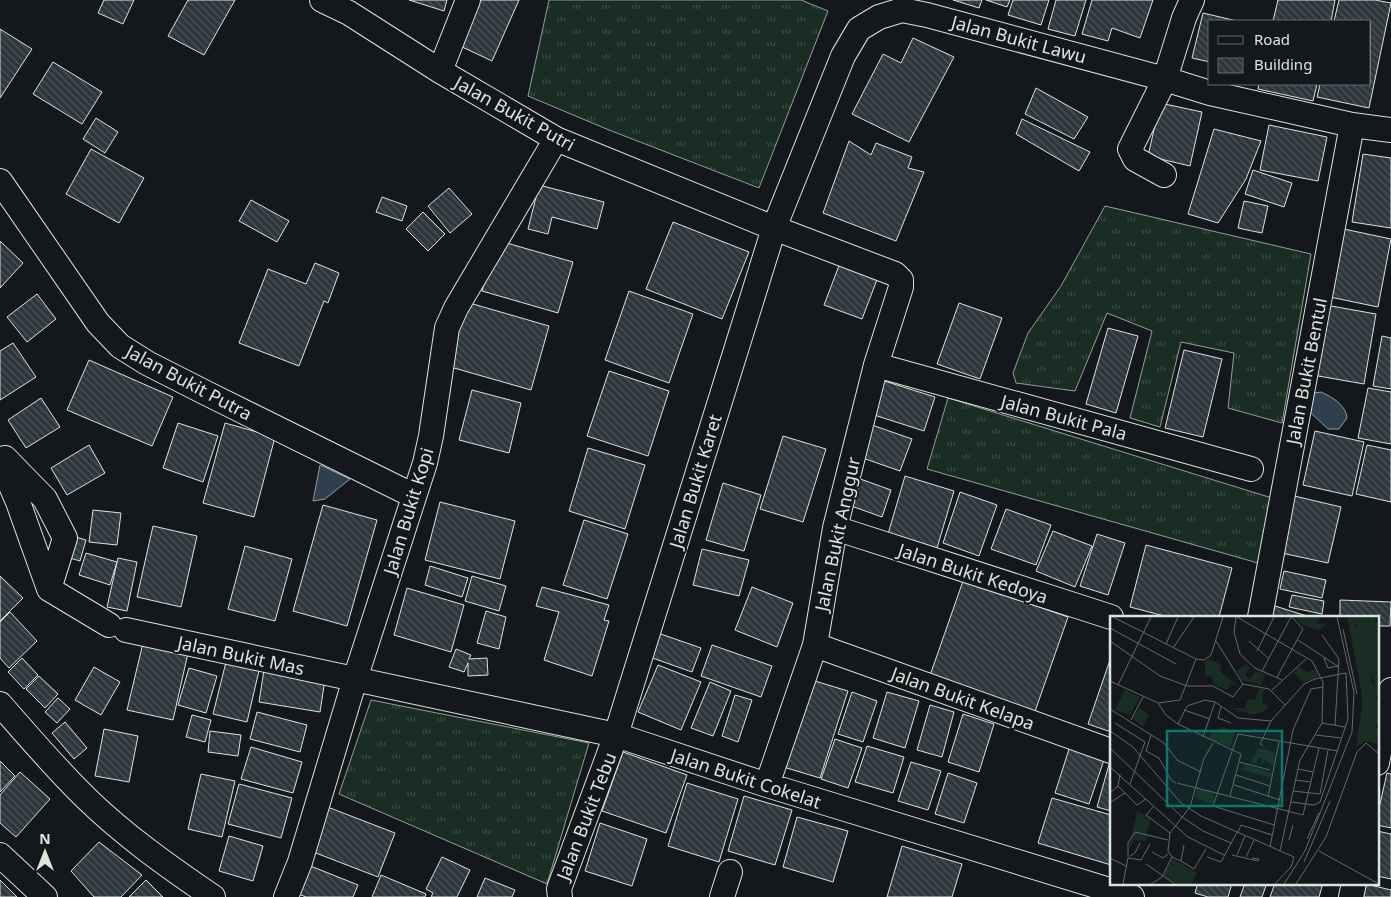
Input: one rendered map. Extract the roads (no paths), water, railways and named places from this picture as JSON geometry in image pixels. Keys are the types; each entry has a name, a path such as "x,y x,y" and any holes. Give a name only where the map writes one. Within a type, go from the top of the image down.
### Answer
{"street":[{"name":"Jalan Bukit Putri","path":"322,0 349,13 440,71 556,139 774,228 895,274 901,280"},
{"path":"440,71 468,0"},
{"path":"1164,175 1135,159 1130,149 1165,79 1184,18 1192,0"},
{"name":"Jalan Bukit Lawu","path":"774,228 842,56 859,29 879,17 902,10 928,14 1210,93 1352,125 1391,130"},
{"name":"Jalan Bukit Bentul","path":"1260,616 1352,125"},
{"name":"Jalan Bukit Kopi","path":"286,897 300,862 355,679 425,463 431,436 447,328 460,300 556,139"},
{"name":"Jalan Bukit Putra","path":"0,181 98,323 120,346 147,363 414,496"},
{"name":"Jalan Bukit Karet","path":"616,735 774,228"},
{"name":"Jalan Bukit Anggur","path":"767,785 815,645 835,528 876,365 901,287 901,280"},
{"name":"Jalan Bukit Pala","path":"876,365 1251,469"},
{"path":"0,453 45,499 65,538 50,589"},
{"path":"0,460 18,502 50,589"},
{"name":"Jalan Bukit Kedoya","path":"835,528 1110,618"},
{"name":"Jalan Bukit Mas","path":"50,589 118,628 355,679"},
{"name":"Jalan Bukit Kelapa","path":"815,645 1110,751"},
{"name":"Jalan Bukit Cokelat","path":"355,679 616,735 767,785 1132,897"},
{"path":"1378,759 1391,690"},
{"path":"0,704 50,761 88,800 126,834 170,868 213,897"},
{"name":"Jalan Bukit Tebu","path":"560,897 559,889 616,735"},
{"path":"0,855 45,897"},
{"path":"722,897 730,872"},
{"path":"1351,897 1354,884"}],"water":[{"path":"1321,392 1334,399 1346,413 1347,418 1339,429 1328,429 1310,412 1310,397 1314,393"},
{"path":"320,465 350,479 325,499 313,501"}]}
